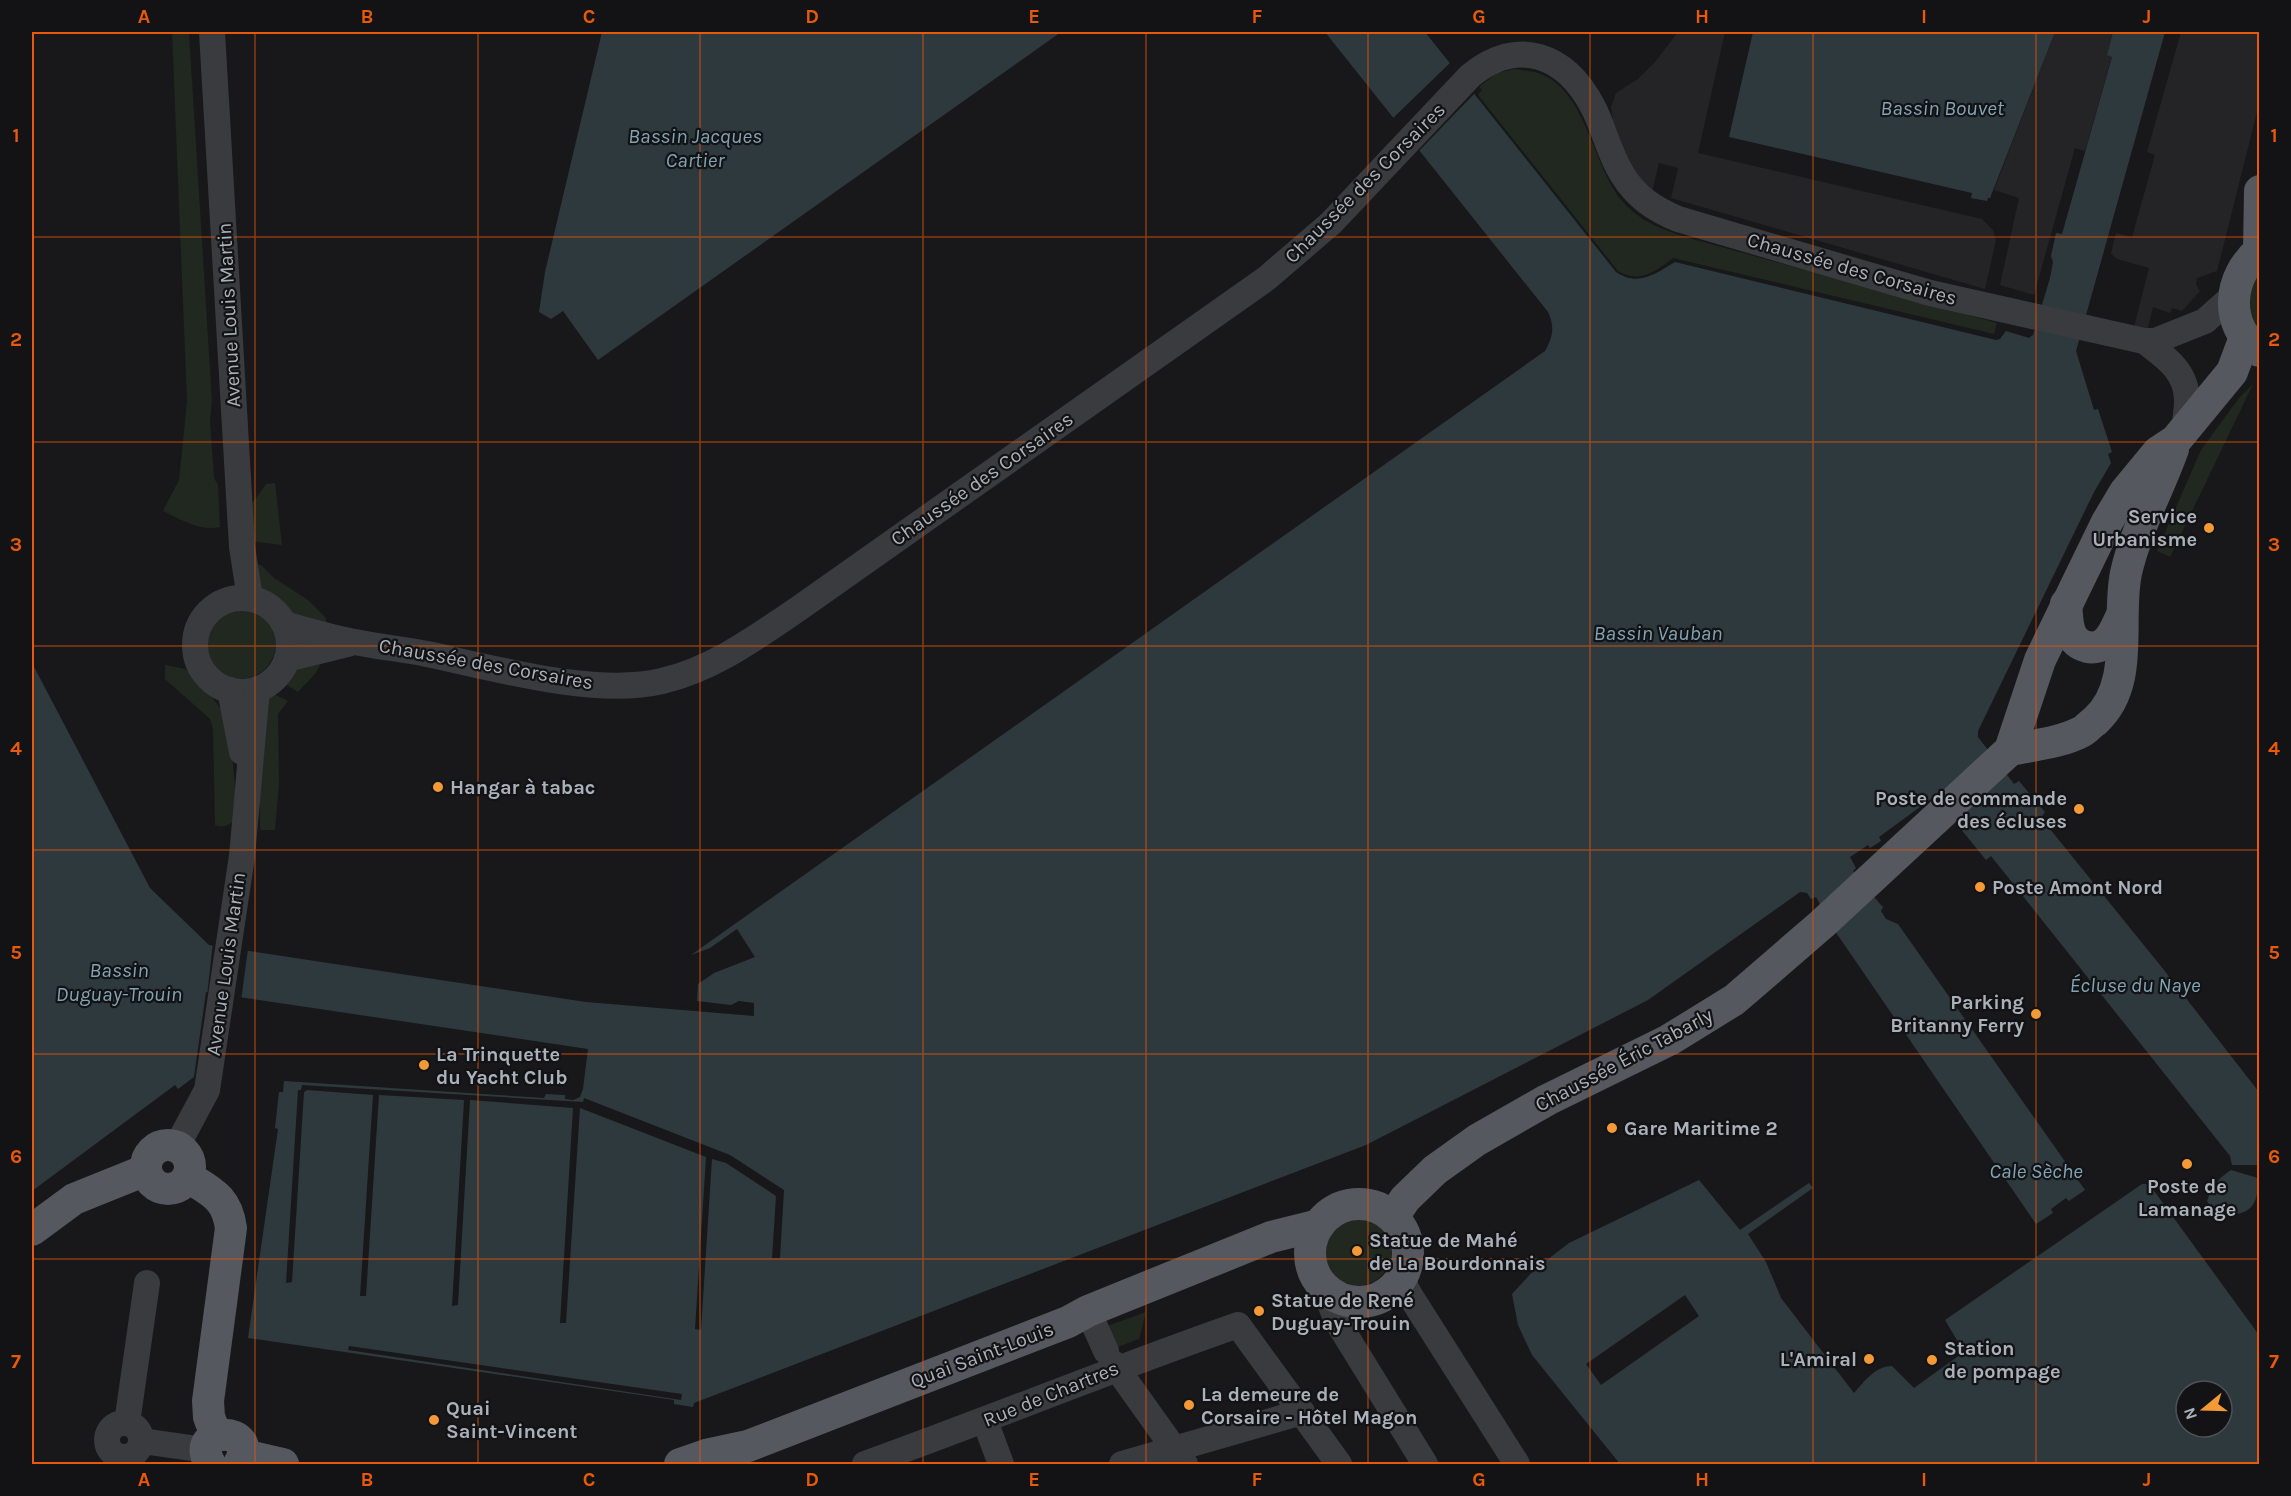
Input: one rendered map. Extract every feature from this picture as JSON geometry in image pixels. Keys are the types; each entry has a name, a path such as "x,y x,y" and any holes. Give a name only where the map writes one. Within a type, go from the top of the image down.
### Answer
{"main road":[{"path":"2247,350 2236,318 2234,296 2241,270 2259,250 2259,191"},
{"name":"Chaussée Éric Tabarly","path":"1393,1217 1405,1199 1435,1170 1478,1140 1547,1100 1669,1040 1734,1000 1822,924 2022,741 2082,732 2101,715 2113,696 2121,672 2122,615 2126,575 2134,544 2181,435 2247,350"},
{"name":"Chaussée Éric Tabarly","path":"2022,741 2040,660 2107,522 2125,492 2158,452 2181,435"},
{"name":"Chaussée Éric Tabarly","path":"2067,604 2069,630 2073,639 2079,645 2086,647 2099,646 2109,640 2122,615"},
{"path":"177,1146 188,1156 190,1163 188,1177 179,1187 166,1190 153,1184 146,1170 148,1157 157,1147 177,1146"},
{"path":"32,1230 74,1199 146,1170"},
{"path":"188,1177 217,1195 226,1207 231,1233 208,1401 210,1450"},
{"path":"1281,1235 1341,1299 1363,1302 1384,1296 1403,1276 1408,1262 1408,1244 1400,1225 1393,1217 1370,1205 1354,1204 1330,1213 1319,1225 1312,1241 1317,1273"},
{"name":"Quai Saint-Louis","path":"680,1464 706,1455 748,1446 1068,1322 1088,1311 1271,1237 1319,1225"},
{"path":"210,1450 228,1434 238,1439 243,1449 241,1460 283,1464"}],"street":[{"name":"Avenue Louis Martin","path":"212,32 242,547 250,598"},
{"name":"Chaussée des Corsaires","path":"284,624 356,643 406,650 532,676 607,684 660,681 687,674 716,661 798,609 1267,278 1331,223 1470,76 1486,64 1509,55 1535,54 1561,67 1584,92 1593,106 1622,174 1645,201 1656,210 1711,230 1919,290 2138,340 2155,341 2205,321 2234,296"},
{"path":"2205,321 2247,350"},
{"path":"2138,340 2167,357 2184,381 2187,403 2181,435"},
{"path":"250,598 270,607 284,624 288,635 287,659 274,679 257,689 244,692 230,690 212,681 197,659 196,636 200,623 218,605 230,600 250,598"},
{"name":"Chaussée des Corsaires","path":"287,659 356,643"},
{"name":"Avenue Louis Martin","path":"177,1146 207,1090 242,856 257,689"},
{"name":"Avenue Louis Martin","path":"230,690 248,774"},
{"path":"1317,1273 1338,1323 1425,1464"},
{"path":"1403,1276 1411,1297 1517,1464"},
{"path":"134,1432 147,1283"},
{"path":"1088,1311 1111,1361 1179,1456"},
{"name":"Rue de Chartres","path":"865,1464 985,1421 1111,1361 1238,1325 1302,1412"},
{"path":"1122,1464 1179,1456 1302,1412 1339,1464"},
{"path":"985,1421 1001,1464"},
{"path":"121,1461 109,1449 107,1438 114,1426 210,1450"}],"shaded area":[{"path":"172,32 189,32 212,402 210,421 214,478 218,485 220,527 213,528 191,524 163,511 179,480 187,401"},
{"path":"1678,32 1725,32 1698,153 1982,219 1993,230 1996,240 1985,289 1671,198 1678,168 1659,163 1652,192 1630,165 1613,120 1611,107 1616,93 1638,79 1655,62"},
{"path":"2055,32 2113,32 2107,54 2112,56 2085,151 2075,148 2034,295 2000,285 2019,198 1994,190"},
{"path":"2181,32 2259,32 2259,104 2217,271 2197,278 2196,285 2200,291 2182,311 2172,308 2170,313 2153,307 2147,331 2134,327 2149,268 2117,259 2111,253 2116,233 2132,237 2155,155 2147,152"},
{"path":"1515,69 1538,73 1554,82 1568,95 1587,130 1612,187 1630,210 1647,222 1696,240 1997,323 1994,334 1673,258 1654,271 1641,276 1626,275 1618,271 1478,95 1482,90 1479,87 1497,73"},
{"path":"2259,262 2259,336 2246,315 2253,268"},
{"path":"2253,384 2170,557 2157,551 2201,450 2239,398"},
{"path":"275,483 282,545 250,541 248,509 266,484"},
{"path":"250,565 261,565 274,578 308,600 326,618 325,628 294,615 278,599 261,589"},
{"path":"240,607 260,613 270,623 276,643 270,663 260,673 240,679 220,673 210,663 204,643 210,623 220,613"},
{"path":"324,659 314,675 298,692 282,682 290,669"},
{"path":"165,665 185,669 195,676 225,714 232,755 238,819 227,825 215,825 213,729 210,719 165,679"},
{"path":"272,693 288,701 278,714 279,784 275,830 261,830 259,712"},
{"path":"1356,1214 1376,1220 1386,1230 1392,1250 1386,1270 1376,1280 1356,1286 1336,1280 1326,1270 1320,1250 1326,1230 1336,1220"},
{"path":"1146,1312 1139,1339 1115,1348 1107,1326"}],"water":[{"name":"Bassin Jacques Cartier","path":"602,32 1061,32 598,360 563,311 551,319 539,312 545,272"},
{"name":"Bassin Vauban","path":"1325,32 1425,32 1616,272 1624,276 1639,279 1675,262 1996,340 2000,339 2006,331 2029,338 2033,335 2050,278 2053,262 2051,256 2056,233 2062,234 2112,57 2107,55 2113,32 2165,32 2076,351 2094,410 2098,409 2112,452 2108,454 2111,463 2094,492 1978,731 1978,737 2014,784 2019,781 2045,812 2041,818 2259,1092 2259,1165 2232,1165 2230,1156 1991,856 1986,860 1960,828 1965,823 1942,797 1935,796 1879,837 1881,841 1870,848 1868,845 1850,857 1856,868 1853,871 1883,907 1881,911 1886,919 1898,924 2085,1190 2069,1201 2066,1198 2051,1209 2053,1213 2036,1224 1837,934 1816,897 1811,899 1807,893 1800,892 1648,1000 1366,1145 694,1403 693,1407 674,1404 674,1400 248,1338 278,1129 275,1128 279,1092 283,1092 284,1081 544,1098 546,1094 565,1095 565,1099 573,1100 580,1097 583,1089 588,1049 206,992 194,1077 178,1089 175,1085 32,1191 32,663 150,888 209,945 586,1002 754,1016 754,1003 739,1001 731,1005 697,1001 698,984 714,973 755,957 737,929 710,948 691,955 1545,351 1552,332 1552,322 1548,312"},
{"name":"Bassin Bouvet","path":"1753,32 2055,32 1987,201 1971,198 1972,193 1729,137"},
{"path":"2231,1170 2258,1178 2257,1196 2254,1203 2241,1213 2228,1214 2215,1210 2207,1201 2216,1183"},
{"path":"1699,1180 1740,1230 1809,1183 1813,1188 1748,1234 1766,1262 1781,1298 1854,1393 1875,1372 1892,1366 1914,1388 1964,1352 1945,1320 2142,1184 2149,1184 2259,1335 2259,1464 1620,1464 1532,1355 1518,1325 1512,1294 1534,1270 1569,1243"}],"pier":[{"path":"1452,61 1476,92 1417,153 1391,120"},
{"path":"213,942 248,949 241,1001 207,996"},
{"path":"595,999 751,1013 752,1005 739,1004 731,1008 694,1002 730,1006 739,1002 752,1004 753,1006 752,1014 750,1014"},
{"path":"302,1085 583,1102 584,1098 730,1155 784,1190 780,1258 772,1258 776,1196 726,1163 712,1159 701,1330 695,1329 706,1157 580,1108 566,1323 560,1323 573,1108 470,1100 458,1305 452,1306 464,1100 379,1095 366,1296 360,1296 373,1095 307,1090 304,1092 292,1282 286,1283 298,1090 301,1090"},
{"path":"1685,1295 1699,1316 1601,1385 1586,1364"},
{"path":"349,1346 682,1394 681,1400 348,1350"}],"place":[{"name":"Service Urbanisme","path":"2209,528"},
{"name":"Hangar à tabac","path":"438,787"},
{"name":"Poste de commande des écluses","path":"2079,809"},
{"name":"Poste Amont Nord","path":"1980,887"},
{"name":"Parking Britanny Ferry","path":"2036,1014"},
{"name":"La Trinquette du Yacht Club","path":"424,1065"},
{"name":"Gare Maritime 2","path":"1612,1128"},
{"name":"Poste de Lamanage","path":"2187,1164"},
{"name":"Statue de Mahé de La Bourdonnais","path":"1357,1251"},
{"name":"Statue de René Duguay-Trouin","path":"1259,1311"},
{"name":"L'Amiral","path":"1869,1359"},
{"name":"Station de pompage","path":"1932,1360"},
{"name":"La demeure de Corsaire - Hôtel Magon","path":"1189,1405"},
{"name":"Quai Saint-Vincent","path":"434,1420"}],"water label":[{"name":"Bassin Duguay-Trouin","path":"119,982"},
{"name":"Écluse du Naye","path":"2135,985"},
{"name":"Cale Sèche","path":"2036,1171"}]}
